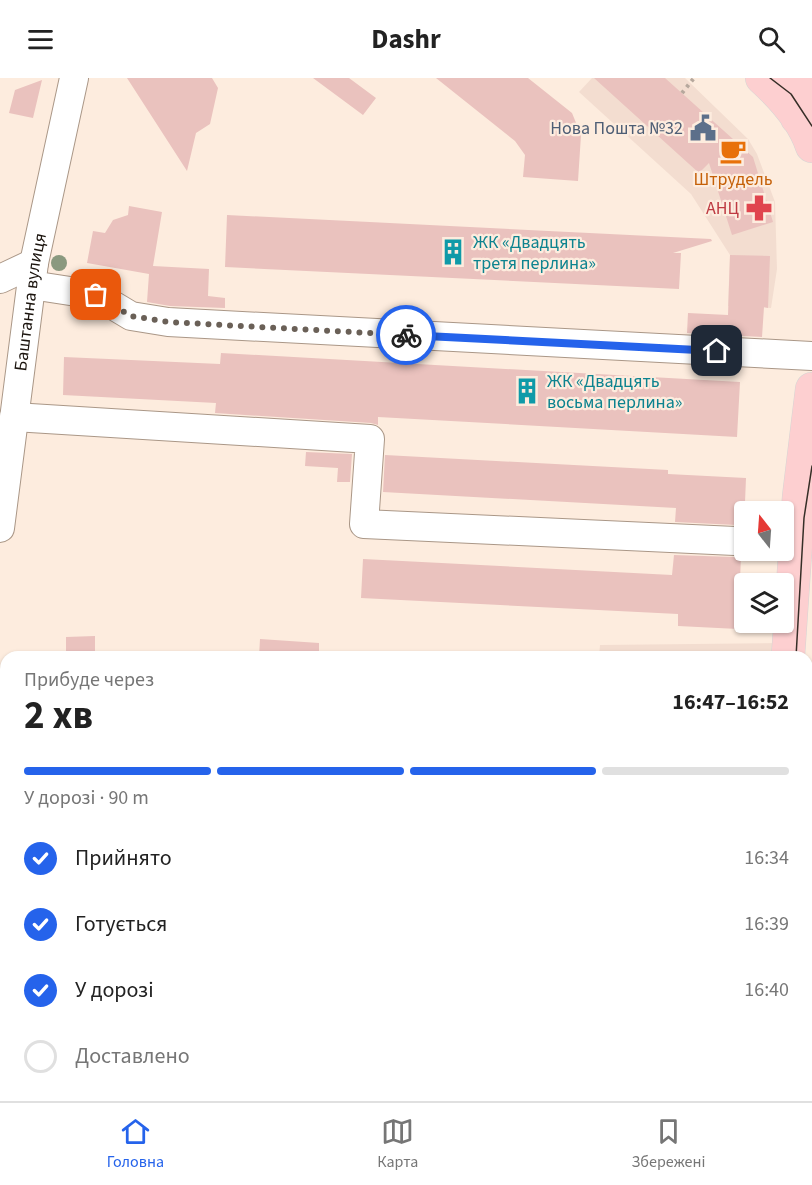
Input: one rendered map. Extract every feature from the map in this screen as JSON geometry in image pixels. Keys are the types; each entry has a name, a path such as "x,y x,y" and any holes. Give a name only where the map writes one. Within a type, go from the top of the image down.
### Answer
{"main road":[{"path":"762,78 782,96 808,134 812,146"},
{"path":"797,118 797,90 811,78"},
{"path":"788,651 799,496 812,389"}],"street":[{"name":"Баштанна вулиця","path":"0,528 32,274 74,78"},
{"path":"0,279 32,274 96,295 131,316 168,322 812,356"},
{"path":"14,417 370,440 364,524 734,541"}],"path":[{"path":"682,93 694,78"}],"shaded area":[{"path":"592,78 685,78 748,139 757,154 775,202 777,269 771,308 728,306 730,255 691,194 579,92"},
{"path":"781,643 781,651 600,651 600,645"}],"building":[{"path":"127,78 212,78 218,88 210,124 196,133 187,171"},
{"path":"313,78 349,78 376,98 363,115"},
{"path":"436,78 528,78 572,113 581,135 578,181 523,177 525,155 515,141"},
{"path":"594,78 665,78 753,157 773,222 732,235 709,163 699,173"},
{"path":"42,80 33,118 9,113 15,90"},
{"path":"129,206 162,212 153,266 209,269 208,296 225,298 225,308 170,306 147,302 149,274 87,263 93,231 105,233 113,220 128,215"},
{"name":"ЖК «Двадцять третя перлина»","path":"227,215 711,239 712,241 673,253 681,253 679,289 225,267"},
{"path":"730,255 770,256 768,308 764,307 762,337 687,333 688,313 728,315"},
{"name":"ЖК «Двадцять восьма перлина»","path":"221,353 740,382 737,437 378,417 378,425 215,413 216,403 63,395 64,357 220,364"},
{"path":"306,452 352,454 350,482 337,482 338,468 305,466"},
{"path":"385,455 668,470 668,474 746,478 745,501 734,501 734,525 675,522 676,508 383,492"},
{"path":"674,555 734,557 734,561 741,561 740,573 734,573 734,629 678,626 678,614 361,598 363,559 672,575"},
{"path":"95,636 95,651 66,651 66,637"},
{"path":"260,639 319,643 319,651 259,651"}],"tram line":[{"path":"770,78 791,94 812,126"},
{"path":"796,651 804,518 812,466"}],"way so far":[{"path":"96,295 131,316 168,322 406,335"}],"place":[{"name":"Нова Пошта №32","path":"703,128"},
{"name":"Штрудель","path":"733,151"},
{"name":"АНЦ","path":"759,208"},
{"name":"ЖК «Двадцять третя перлина»","path":"453,252"},
{"name":"ЖК «Двадцять восьма перлина»","path":"527,391"}],"route":[{"path":"406,335 717,351"}]}
